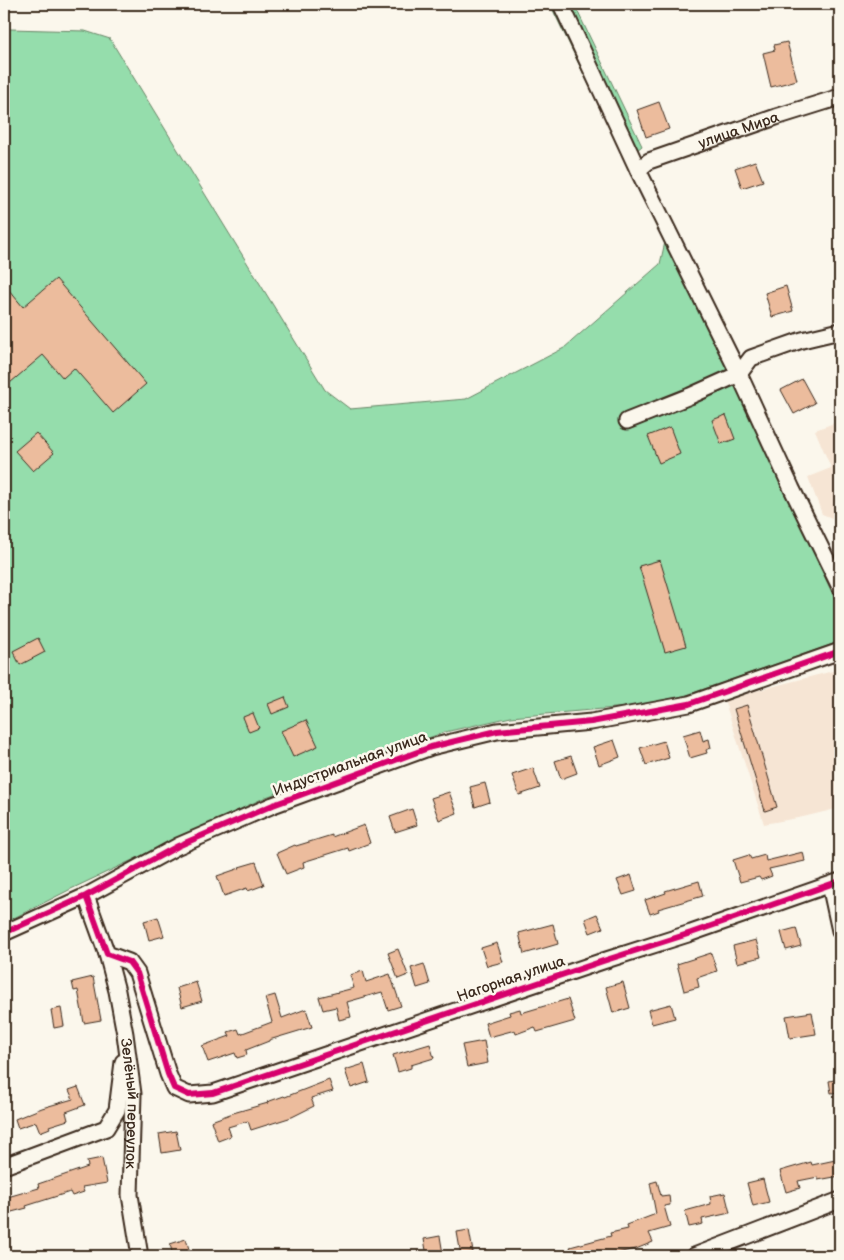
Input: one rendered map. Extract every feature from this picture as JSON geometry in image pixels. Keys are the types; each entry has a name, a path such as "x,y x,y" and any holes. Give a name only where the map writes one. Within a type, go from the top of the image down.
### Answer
{"street":[{"path":"561,4 638,170 739,374 840,587"},
{"name":"улица Мира","path":"638,170 649,161 840,97"},
{"path":"627,421 739,374 751,358 802,340 840,331"},
{"name":"Индустриальная улица","path":"4,933 86,896 178,846 272,805 431,747 497,731 591,722 689,704 840,651"},
{"path":"835,883 840,931"},
{"name":"Нагорная улица","path":"189,1095 213,1093 835,883"},
{"name":"Зелёный переулок","path":"86,896 107,954 117,991 125,1034 133,1094 130,1195 140,1256"},
{"name":"Зелёный переулок","path":"107,954 129,962 137,973 168,1074 174,1088 189,1095"},
{"path":"4,1166 106,1128 117,1110 125,1034"},
{"path":"694,1256 840,1200"}],"shaded area":[{"path":"840,421 840,535 832,518 822,514 808,477 831,468 815,430"},
{"path":"837,670 840,679 840,808 764,824 724,699"}],"green space":[{"path":"550,4 574,4 642,146 625,160"},
{"path":"4,27 10,29 85,31 110,39 325,390 350,409 466,399 564,348 660,264 665,242 679,260 840,610 840,640 690,694 649,705 511,717 445,732 266,797 71,889 4,923"}],"building":[{"path":"787,42 797,80 771,87 763,53 775,50 774,45"},
{"path":"659,102 669,129 646,137 637,110"},
{"path":"755,161 763,181 742,188 735,168"},
{"path":"56,279 146,384 113,413 74,368 63,378 43,355 4,388 4,284 23,307"},
{"path":"786,286 793,311 772,317 765,293"},
{"path":"802,379 815,403 794,414 781,390"},
{"path":"726,415 735,439 721,444 712,420"},
{"path":"670,427 680,454 659,463 648,436"},
{"path":"36,433 54,453 33,471 15,451"},
{"path":"660,560 686,646 665,652 639,566"},
{"path":"38,638 45,652 20,665 13,651"},
{"path":"285,697 289,707 272,714 268,704"},
{"path":"747,705 777,807 765,811 734,709"},
{"path":"253,713 259,728 249,732 243,717"},
{"path":"306,720 318,746 293,757 281,731"},
{"path":"700,730 703,741 709,739 711,748 706,750 707,753 690,758 683,735"},
{"path":"614,740 620,757 599,765 593,747"},
{"path":"664,741 669,758 646,765 640,748"},
{"path":"571,756 577,773 561,779 555,761"},
{"path":"533,768 540,788 519,795 512,775"},
{"path":"485,783 490,802 475,807 470,787"},
{"path":"449,792 457,813 439,820 431,798"},
{"path":"412,809 417,825 395,832 390,817"},
{"path":"364,825 370,843 349,851 348,848 303,862 304,867 286,874 277,853 295,845 332,835 332,837"},
{"path":"803,852 805,861 769,869 772,876 761,880 759,877 740,882 733,860 749,855 751,859 765,855 766,861"},
{"path":"256,862 264,885 248,891 247,888 224,896 217,876"},
{"path":"631,875 636,891 623,895 617,880"},
{"path":"699,881 703,896 658,909 659,911 650,914 645,900 666,893 665,891"},
{"path":"597,914 603,928 590,933 585,919"},
{"path":"158,917 164,936 149,940 144,921"},
{"path":"553,924 558,944 524,954 519,933"},
{"path":"796,928 801,946 786,950 781,932"},
{"path":"756,940 761,957 737,963 733,946"},
{"path":"497,943 503,962 487,966 481,948"},
{"path":"398,949 408,975 398,979 388,953"},
{"path":"711,953 717,971 697,978 699,987 684,991 677,964"},
{"path":"424,964 430,984 417,988 411,968"},
{"path":"363,971 366,982 390,974 401,1006 388,1010 382,992 347,1002 351,1017 339,1020 336,1007 323,1010 319,997 354,988 350,975"},
{"path":"93,977 101,1020 84,1023 78,990 74,991 72,982"},
{"path":"196,982 202,1001 182,1007 177,988"},
{"path":"623,982 630,1008 613,1013 606,987"},
{"path":"275,995 282,1018 306,1009 312,1027 269,1040 246,1050 247,1055 237,1058 235,1053 208,1062 202,1046 230,1036 228,1032 238,1029 240,1034 272,1022 265,998"},
{"path":"568,999 575,1021 537,1032 535,1027 516,1034 515,1030 489,1037 485,1023 510,1015 509,1012 520,1009 521,1013"},
{"path":"671,1004 675,1018 652,1024 648,1010"},
{"path":"61,1008 64,1026 54,1028 51,1010"},
{"path":"812,1012 816,1034 790,1038 786,1016"},
{"path":"484,1041 488,1063 467,1067 462,1045"},
{"path":"430,1044 434,1058 411,1065 411,1068 398,1072 393,1055"},
{"path":"364,1064 369,1082 351,1088 345,1070"},
{"path":"840,1079 840,1092 831,1093 829,1081"},
{"path":"329,1080 333,1091 311,1098 314,1106 292,1117 251,1130 248,1121 228,1127 231,1136 218,1141 211,1121 268,1103"},
{"path":"78,1087 85,1105 66,1112 68,1120 49,1126 50,1128 40,1132 36,1122 18,1128 15,1119 42,1108 73,1099 69,1090"},
{"path":"176,1131 180,1150 162,1153 159,1134"},
{"path":"102,1158 107,1183 82,1187 84,1192 72,1196 70,1192 26,1206 27,1208 4,1214 4,1198 39,1188 38,1184 88,1167 87,1161"},
{"path":"840,1159 840,1176 818,1180 818,1177 798,1181 800,1188 786,1192 780,1171 811,1162 812,1165"},
{"path":"763,1179 769,1202 753,1206 747,1183"},
{"path":"657,1181 661,1196 669,1195 670,1205 664,1206 670,1227 649,1233 653,1242 636,1249 602,1256 573,1256 570,1247 611,1236 610,1233 628,1229 627,1225 656,1214 650,1183"},
{"path":"725,1193 730,1213 702,1219 703,1224 689,1227 685,1211 711,1204 710,1196"},
{"path":"469,1230 473,1252 461,1255 457,1232"},
{"path":"440,1236 443,1254 427,1256 424,1239"},
{"path":"186,1239 191,1256 173,1256 170,1244"}],"cycle path":[{"path":"4,933 86,896 178,846 273,805 431,747 497,731 591,722 689,704 840,651"},
{"path":"86,896 107,954 129,962 137,973 174,1088 189,1095 213,1093 691,933 840,881"}]}
